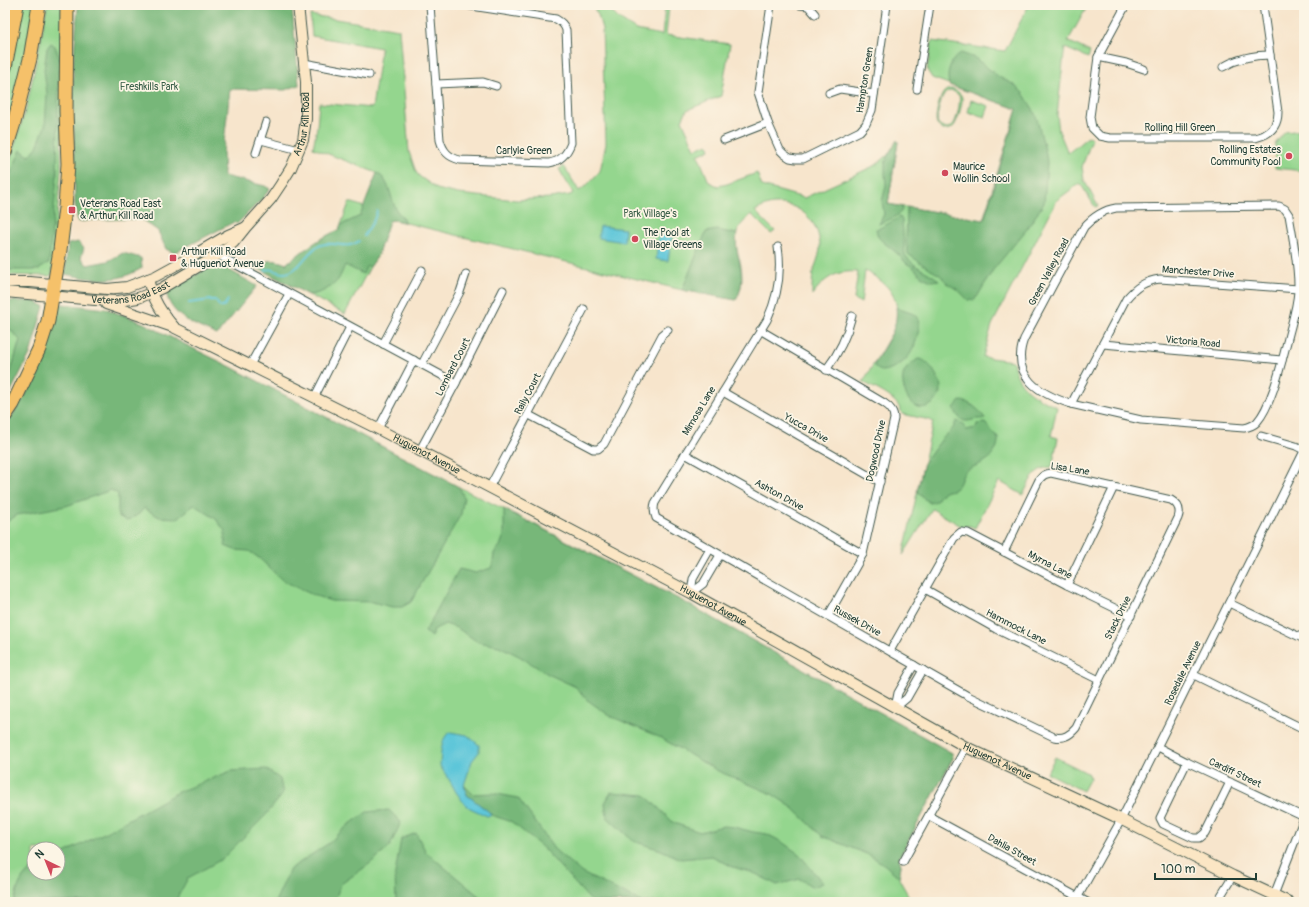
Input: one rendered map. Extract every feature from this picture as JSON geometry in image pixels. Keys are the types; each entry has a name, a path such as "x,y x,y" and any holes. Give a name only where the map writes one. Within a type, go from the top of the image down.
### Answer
{"highway":[{"path":"5,67 17,5"},
{"path":"5,152 30,59 39,5"},
{"path":"5,416 13,404 39,349 48,321 60,250 68,164 66,111 67,5"}],"street":[{"name":"Arthur Kill Road","path":"246,227 271,199 281,184 303,140 305,125 306,82 298,5"},
{"name":"Carlyle Green","path":"430,5 440,140 444,151 449,156 460,160 549,163 561,159 566,154 571,143 566,30 562,22 556,19 465,5"},
{"name":"Hampton Green","path":"771,5 758,92 777,145 784,154 790,158 796,159 803,159 860,131 869,118 872,110 887,5"},
{"path":"800,5 808,6 815,14"},
{"path":"917,89 930,5"},
{"name":"Rolling Hill Green","path":"1126,5 1098,57 1090,117 1092,128 1100,136 1110,138 1255,138 1268,133 1274,128 1278,116 1263,5"},
{"path":"1223,67 1248,57 1270,55"},
{"path":"1098,57 1126,63 1144,69"},
{"path":"304,63 369,74"},
{"path":"436,84 483,82 496,86"},
{"path":"829,93 840,89 874,94"},
{"path":"256,153 266,122"},
{"path":"724,140 768,123"},
{"path":"261,140 299,150"},
{"name":"Green Valley Road","path":"1279,206 1282,207 1289,215 1302,289 1296,304 1282,360 1265,410 1259,420 1244,428 1141,420 1071,404 1052,397 1034,386 1023,372 1021,350 1024,339 1084,227 1095,216 1102,212 1116,208 1279,206"},
{"name":"Veterans Road East","path":"53,290 127,287 148,279 187,259 228,235 246,227"},
{"name":"Veterans Road East","path":"53,290 95,300 118,301 138,298 151,293 218,255 234,242 246,227"},
{"name":"Mimosa Lane","path":"656,503 772,308 776,296 780,271 778,247"},
{"path":"218,255 456,383"},
{"path":"383,344 422,270"},
{"path":"422,364 460,292 466,274"},
{"name":"Huguenot Avenue","path":"148,279 151,293 164,315 175,328 378,429 419,452 691,593 966,747 1121,820 1289,902"},
{"name":"Manchester Drive","path":"1071,404 1126,299 1136,288 1151,280 1160,279 1302,289"},
{"path":"5,282 30,282 53,290"},
{"path":"5,292 53,290"},
{"name":"Lombard Court","path":"419,452 503,290"},
{"path":"250,365 289,294"},
{"path":"95,300 175,328"},
{"name":"Raily Court","path":"489,488 584,309"},
{"path":"826,370 846,336 852,316"},
{"path":"314,398 350,327"},
{"path":"529,415 593,449 598,450 604,444 662,335 668,330"},
{"name":"Dogwood Drive","path":"760,330 826,370 884,402 892,410 894,419 863,554 828,616"},
{"name":"Victoria Road","path":"1103,344 1282,360"},
{"path":"378,429 414,360"},
{"name":"Yucca Drive","path":"723,392 880,482"},
{"path":"1261,436 1296,446 1304,450"},
{"name":"Rosedale Avenue","path":"1077,900 1121,820 1158,747 1304,450"},
{"name":"Ashton Drive","path":"685,454 863,554"},
{"name":"Lisa Lane","path":"1004,552 1039,480 1044,475 1051,473 1171,500 1177,505"},
{"path":"1067,585 1114,487"},
{"name":"Russek Drive","path":"656,503 654,514 658,520 968,696 1054,736 1060,738 1066,737"},
{"name":"Stack Drive","path":"1066,737 1076,728 1178,518 1180,513 1177,505"},
{"name":"Myrna Lane","path":"925,589 954,538 961,532 968,533 1067,585 1131,616"},
{"path":"691,593 693,579 710,549"},
{"path":"691,593 703,584 720,555"},
{"path":"890,651 925,589"},
{"name":"Hammock Lane","path":"925,589 996,629 1099,680"},
{"path":"1229,603 1303,637"},
{"path":"895,708 898,693 914,665"},
{"path":"895,708 907,698 923,670"},
{"path":"1194,675 1304,729"},
{"path":"903,862 966,747"},
{"name":"Cardiff Street","path":"1158,747 1304,817"},
{"path":"1187,762 1160,818 1163,824 1193,838 1199,838 1205,833 1230,782"},
{"name":"Dahlia Street","path":"929,816 1077,900 1087,902"},
{"path":"1274,895 1304,817"},
{"path":"1217,902 1233,876"}],"green space":[{"path":"22,5 34,5 31,32 5,137 5,92"},
{"path":"47,5 62,5 61,170 52,274 50,276 5,275 5,177 27,105"},
{"name":"Freshkills Park","path":"78,5 289,5 290,8 292,8 299,85 285,90 230,89 223,152 224,176 265,186 270,189 237,224 234,222 174,253 166,249 158,231 141,219 93,220 78,222 75,204 73,68"},
{"name":"Park Village's","path":"592,5 605,5 619,19 636,30 662,35 665,7 669,7 666,35 730,44 721,96 687,110 682,120 695,149 708,144 710,149 698,155 709,182 718,186 757,173 762,186 804,198 876,165 888,155 897,140 898,142 888,204 983,220 1017,109 932,78 927,70 932,41 1005,51 1029,5 1088,5 1068,41 1090,52 1088,58 1065,48 1057,115 1059,131 1068,153 1089,136 1092,139 1082,167 1084,180 1098,206 1095,207 1080,183 1057,200 992,325 983,357 1013,361 1018,378 1023,385 1034,395 1057,407 1051,436 1058,438 1052,467 1037,472 1033,476 1023,495 999,481 975,528 970,526 961,526 932,509 903,555 933,422 902,414 900,408 892,399 863,382 893,331 896,321 896,303 888,288 874,276 865,271 861,303 854,299 858,272 843,272 832,276 826,280 812,295 813,273 820,249 817,231 808,216 793,207 784,204 772,204 755,211 775,231 771,234 751,214 738,230 736,244 741,266 742,280 740,291 736,300 682,290 394,220 389,221 377,257 370,267 345,314 256,267 264,262 271,261 278,261 286,264 318,241 339,230 349,203 364,207 377,173 313,148 319,103 372,108 381,48 312,36 310,15 399,29 409,152 416,172 419,176 437,189 458,194 517,200 550,198 570,195 573,193 559,169 564,166 579,191 600,171 606,144 602,29 598,15"},
{"path":"51,43 55,46 59,56 57,177 49,263 38,270 8,270 5,268 5,185 21,150 29,156 37,147 45,126 47,94 44,70 47,48"},
{"path":"961,53 975,58 999,77 1013,84 1023,93 1033,109 1037,119 1047,163 1044,203 1027,229 993,270 977,297 973,300 968,300 958,290 948,284 940,275 908,254 906,242 907,207 984,220 1017,109 949,85 948,76 950,67 954,59"},
{"path":"953,89 961,95 962,104 958,119 954,126 950,129 943,130 937,125 936,122 940,99 944,92","holes":["950,91 953,91 959,95 959,106 954,123 951,127 943,128 938,124 941,101 946,93"]},
{"path":"971,100 989,106 985,117 968,112"},
{"name":"Rolling Estates Community Pool","path":"1304,130 1304,171 1275,168 1275,144 1285,132"},
{"path":"897,140 898,142 888,204 903,207 897,216 879,224 884,214 882,201 886,186 885,163"},
{"path":"377,173 385,180 396,209 404,222 394,220 389,221 377,257 370,267 367,266 363,274 345,265 338,280 332,286 321,292 309,295 256,267 264,262 271,261 278,261 286,264 318,241 339,230 341,225 360,216"},
{"path":"900,217 902,220 905,255 917,266 939,280 931,281 921,276 913,267 906,263 878,237 876,229"},
{"path":"717,230 737,234 736,242 742,282 736,300 682,290 706,232"},
{"path":"78,242 84,248 81,257 87,265 108,261 123,253 141,258 142,268 123,277 114,279 85,278 65,274 68,244"},
{"path":"217,263 257,286 217,335 187,320 174,310 167,295 167,291"},
{"path":"5,301 34,301 44,306 30,354 5,403 5,392 20,340 5,324"},
{"path":"62,304 125,315 231,367 459,487 688,604 952,753 953,758 899,858 901,865 899,879 912,902 5,902 5,427 26,394 46,351 58,305 60,306"},
{"path":"62,304 107,309 143,323 231,367 459,487 464,497 461,514 411,602 402,607 392,607 372,602 331,601 313,595 282,580 259,558 249,551 235,550 225,546 225,531 215,518 194,505 178,518 159,517 144,508 139,514 127,521 118,516 118,494 111,490 66,506 17,515 5,523 5,427 26,394 46,351 58,305 60,306"},
{"path":"896,307 914,314 918,319 919,328 917,339 910,355 905,361 896,367 882,371 875,366 875,363 887,343 893,329"},
{"path":"5,324 20,340 5,392"},
{"path":"918,359 924,360 931,367 941,386 940,394 935,402 922,408 910,402 903,383 903,375 905,371"},
{"path":"960,401 964,401 975,407 985,419 964,421 960,419 954,408"},
{"path":"956,421 964,424 966,430 976,428 977,424 985,423 998,438 996,450 988,459 967,470 956,488 944,491 936,501 930,503 917,491 924,463 942,439 954,427"},
{"path":"504,509 688,604 952,753 953,758 899,858 901,865 899,877 885,865 869,855 822,836 793,808 772,794 718,771 659,737 610,716 586,699 576,687 548,674 519,656 499,646 478,642 457,628 445,624 435,629 431,637 425,632 459,569 476,573 491,568 494,553 500,546 504,535"},
{"path":"1055,757 1089,774 1090,778 1083,791 1047,773"},
{"path":"266,769 280,779 283,794 265,816 222,859 188,878 175,902 14,902 20,882 26,874 26,881 66,881 66,852 178,792 231,771"},
{"path":"464,785 473,794 492,793 518,798 554,849 582,873 642,902 592,902 543,848 512,822 491,815 467,795"},
{"path":"611,792 645,795 674,823 700,832 723,826 767,834 799,854 823,883 813,887 800,879 777,885 756,874 733,867 712,856 681,859 661,850 633,841 607,817 605,803"},
{"path":"389,810 401,822 389,848 341,884 334,902 275,902 290,869 329,843 347,826 367,812"},
{"path":"416,833 426,852 486,902 396,902 395,874 401,839"}],"water":[{"path":"600,226 625,229 624,242 598,238"},
{"path":"659,233 672,235 668,261 656,259"},
{"path":"450,732 467,735 479,745 479,752 472,761 464,785 467,795 491,815 487,816 470,808 464,803 440,766 444,738"}],"waterway":[{"path":"364,236 374,220 377,211"},
{"path":"265,271 270,269 285,273 291,271 300,264 316,247 326,244 350,245 359,241"},
{"path":"189,303 215,300 220,307 223,307 228,300"}],"place":[{"name":"Rolling Estates Community Pool","path":"1289,156"},
{"name":"Maurice Wollin School","path":"945,173"},
{"name":"Veterans Road East & Arthur Kill Road","path":"72,210"},
{"name":"The Pool at Village Greens","path":"635,239"},
{"name":"Arthur Kill Road & Huguenot Avenue","path":"173,258"}]}
